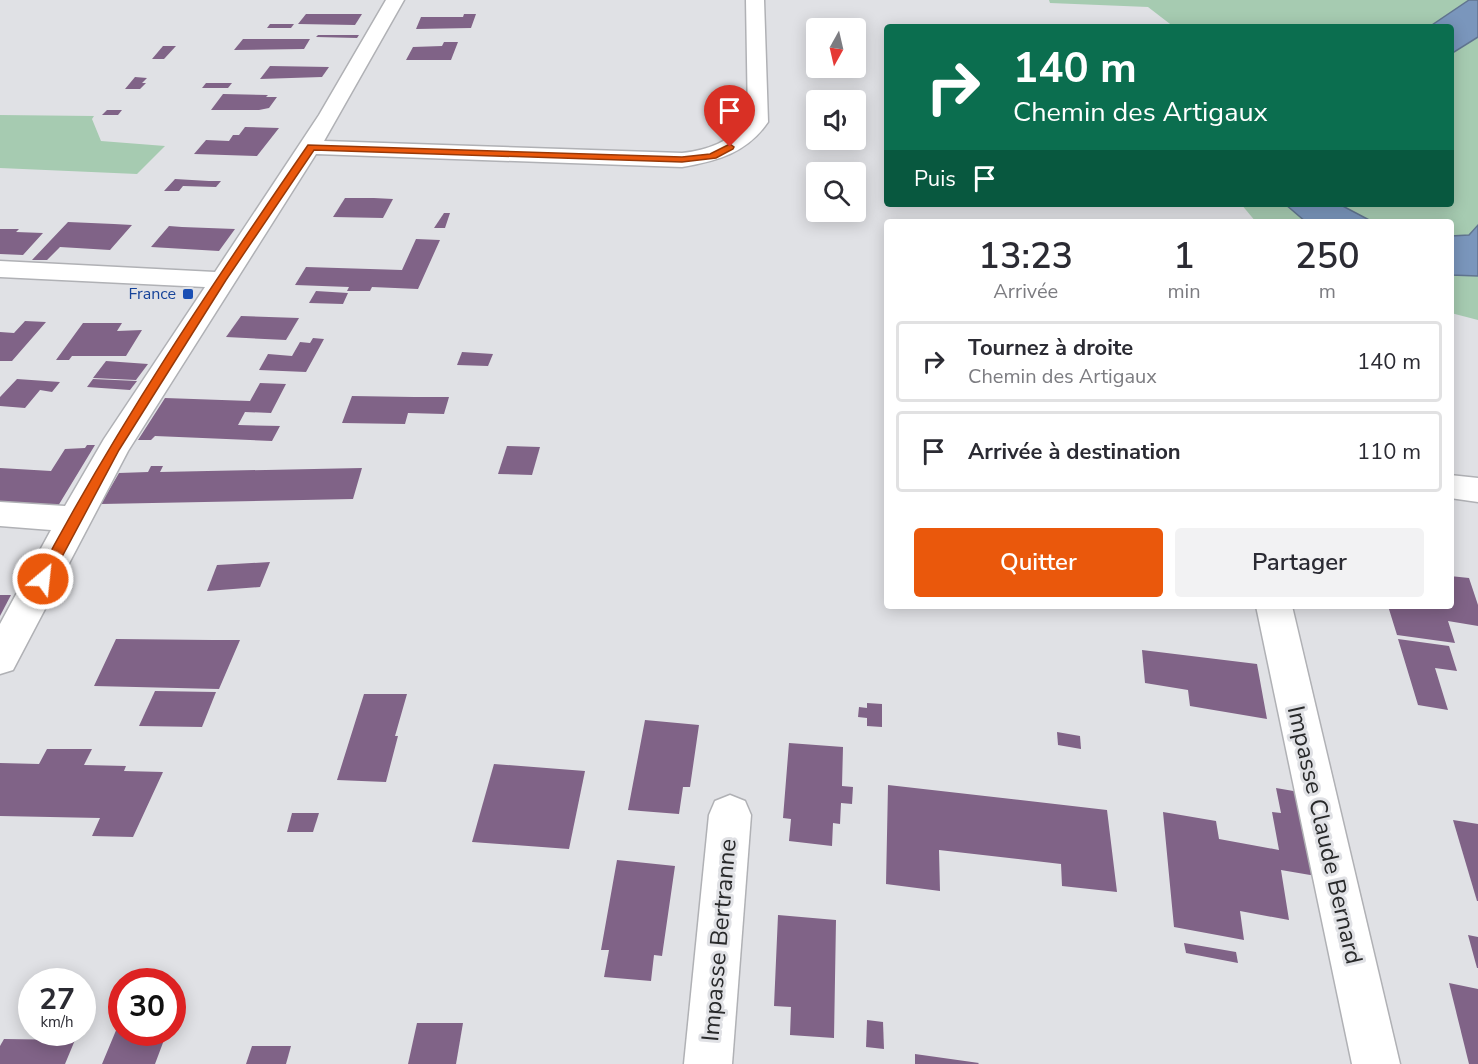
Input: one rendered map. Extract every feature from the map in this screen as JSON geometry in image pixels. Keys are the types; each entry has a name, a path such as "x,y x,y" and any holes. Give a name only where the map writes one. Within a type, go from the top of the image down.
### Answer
{"street":[{"path":"0,659 114,449 221,280 312,147 395,0"},
{"path":"312,147 682,160 713,156 747,138 758,122 755,0"},
{"path":"0,269 221,280"},
{"path":"1454,487 1478,490"},
{"path":"0,514 76,519"},
{"name":"Impasse Claude Bernard","path":"1275,609 1376,1064"},
{"name":"Impasse Bertranne","path":"708,1064 730,815"}],"green space":[{"path":"1049,0 1469,0 1433,24 1170,24 1148,7 1050,3"},
{"path":"1478,37 1478,225 1469,235 1454,236 1454,219 1367,219 1345,207 1454,207 1454,52"},
{"path":"0,115 94,116 92,119 101,141 165,146 137,174 0,168"},
{"path":"1244,207 1288,207 1302,219 1254,219"},
{"path":"1454,275 1478,276 1478,320 1454,314"}],"water":[{"path":"1469,0 1478,0 1478,37 1454,52 1454,24 1433,24"},
{"path":"1288,207 1345,207 1367,219 1302,219"},
{"path":"1478,225 1478,276 1454,275 1454,236 1469,235"}],"building":[{"path":"306,14 362,14 355,25 298,24"},
{"path":"464,14 476,14 471,28 416,29 421,17 463,17"},
{"path":"270,24 294,24 291,28 267,28"},
{"path":"318,35 359,35 357,38 316,37"},
{"path":"243,39 310,39 304,49 234,50"},
{"path":"444,42 458,42 451,60 406,60 413,47 442,46"},
{"path":"163,46 176,46 164,59 152,59"},
{"path":"270,66 329,67 322,77 260,79"},
{"path":"135,77 147,78 142,83 146,83 140,89 125,89"},
{"path":"206,83 232,83 228,88 202,88"},
{"path":"223,94 277,97 269,108 259,110 211,110"},
{"path":"107,110 122,110 118,115 102,115"},
{"path":"245,127 279,128 257,156 194,154 206,140 229,141 233,135 239,135"},
{"path":"175,179 221,181 216,187 183,186 179,191 164,191"},
{"path":"345,198 393,199 383,218 333,217"},
{"path":"444,213 450,213 445,228 434,228"},
{"path":"68,222 132,225 110,250 60,247 47,260 32,260"},
{"path":"169,226 235,229 219,251 151,247"},
{"path":"0,229 43,233 23,255 0,254"},
{"path":"416,239 440,240 418,289 372,287 370,291 347,291 349,287 295,285 306,267 402,270"},
{"path":"316,291 348,293 343,304 309,303"},
{"path":"241,316 299,318 286,340 226,337"},
{"path":"25,321 46,322 12,361 0,361 0,332 14,333"},
{"path":"83,323 122,323 117,331 142,330 126,356 72,356 69,360 56,360"},
{"path":"313,338 324,339 306,372 259,370 268,354 292,356 300,342 310,343"},
{"path":"462,352 493,354 488,366 457,365"},
{"path":"106,361 148,364 136,380 93,378"},
{"path":"17,379 60,382 52,392 40,390 25,408 0,406 0,397"},
{"path":"93,379 137,381 130,390 87,387"},
{"path":"260,383 286,384 271,413 245,412 238,425 280,426 272,441 155,436 151,440 138,440 165,398 250,401"},
{"path":"352,396 449,397 444,414 408,413 405,424 342,423"},
{"path":"87,445 95,445 58,506 0,501 0,468 51,471 65,449 85,448"},
{"path":"507,446 540,447 532,475 498,474"},
{"path":"151,466 163,466 160,472 362,468 353,499 101,504 119,473 148,472"},
{"path":"270,562 260,587 207,591 217,565"},
{"path":"1454,576 1469,578 1478,605 1478,626 1448,621 1455,643 1397,635 1389,609 1454,609"},
{"path":"0,595 11,595 0,616"},
{"path":"116,639 240,640 219,689 94,686"},
{"path":"1398,639 1449,646 1457,671 1435,668 1448,710 1418,705"},
{"path":"1142,650 1257,664 1267,719 1190,706 1188,690 1145,683"},
{"path":"155,691 216,692 202,727 139,726"},
{"path":"364,694 407,694 395,736 398,736 386,782 337,780"},
{"path":"867,703 882,704 882,727 867,726 867,718 858,717 859,707 867,708"},
{"path":"645,720 699,725 690,787 683,787 679,814 628,810"},
{"path":"1057,732 1080,736 1081,749 1058,745"},
{"path":"789,743 843,747 842,786 853,787 852,804 841,803 840,824 833,823 832,846 789,841 791,819 783,818"},
{"path":"47,749 92,749 84,765 126,766 124,771 163,772 133,837 92,836 100,818 0,816 0,763 39,764"},
{"path":"494,764 585,771 569,849 472,842"},
{"path":"888,785 1107,810 1117,892 1062,886 1061,864 939,850 940,891 886,884"},
{"path":"1276,788 1305,793 1322,877 1281,870 1289,920 1240,911 1244,940 1174,927 1163,812 1216,821 1219,839 1279,850 1272,812 1281,813"},
{"path":"292,813 319,813 313,832 287,832"},
{"path":"1453,820 1478,824 1478,901 1477,901"},
{"path":"617,860 675,866 662,956 654,955 651,981 604,977 609,950 601,950"},
{"path":"778,915 836,920 834,1038 790,1035 791,1007 774,1006"},
{"path":"1468,935 1478,937 1478,968 1477,968"},
{"path":"1184,943 1236,952 1238,963 1186,953"},
{"path":"1449,983 1478,989 1478,1064 1469,1064"},
{"path":"867,1020 883,1022 884,1049 866,1047"},
{"path":"417,1023 463,1023 456,1064 408,1064"},
{"path":"4,1039 18,1039 18,1046 72,1046 65,1064 0,1064 0,1046"},
{"path":"110,1046 162,1046 155,1064 102,1064"},
{"path":"252,1046 291,1046 286,1064 246,1064"},
{"path":"915,1054 979,1063 915,1064"}],"place":[{"name":"France","path":"188,294"}],"route":[{"path":"43,579 114,449 221,280 312,147 682,160 713,156 730,147"}]}
